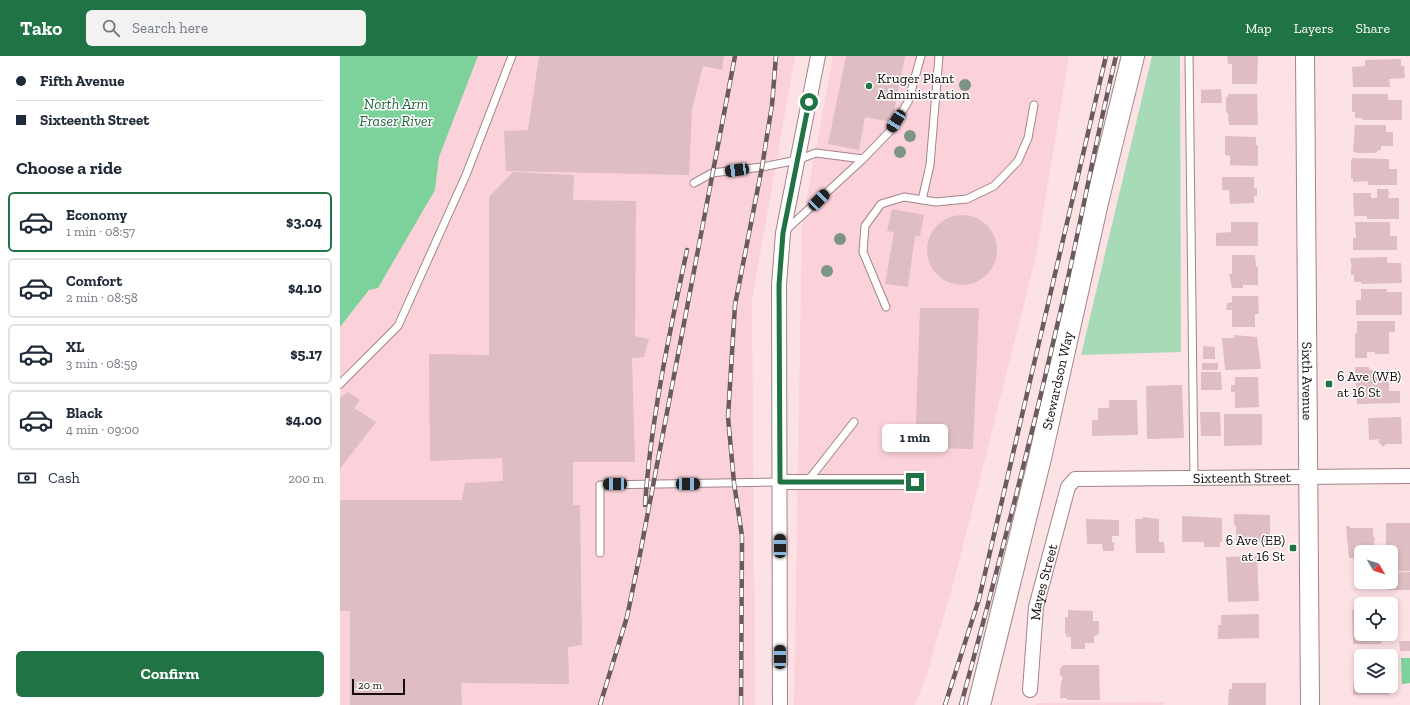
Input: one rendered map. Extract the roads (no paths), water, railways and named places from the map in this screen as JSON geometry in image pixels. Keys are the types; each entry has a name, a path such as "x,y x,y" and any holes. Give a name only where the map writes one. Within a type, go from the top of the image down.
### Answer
{"main road":[{"name":"Stewardson Way","path":"979,705 1040,458 1098,198 1133,56"}],"street":[{"path":"780,705 779,285 783,233 818,56"},
{"name":"Sixth Avenue","path":"1305,56 1310,705"},
{"name":"Sixteenth Street","path":"1075,479 1410,476"},
{"name":"Mayes Street","path":"1030,690 1036,606 1068,487 1075,479"},
{"path":"780,482 915,482"}],"lane":[{"path":"340,384 398,326 466,175 512,56"},
{"path":"783,233 863,160 890,131 908,102 921,56"},
{"path":"922,200 930,165 939,56"},
{"path":"1189,56 1194,477"},
{"path":"886,307 863,252 865,226 881,204 904,197 936,202 967,199 994,186 1018,161 1028,138 1034,105"},
{"path":"694,183 712,173 762,167 797,160 816,153 863,160"},
{"path":"807,482 854,422"},
{"path":"600,553 600,485 780,482"}],"water":[{"name":"North Arm Fraser River","path":"340,56 478,56 439,157 435,190 378,288 369,290 340,327"},
{"path":"1401,658 1410,658 1410,683 1402,684"}],"railway":[{"path":"600,705 627,617 735,56"},
{"path":"741,705 742,536 734,483 728,417 735,305 762,167 772,105 776,56"},
{"path":"945,705 979,599 1106,56"},
{"path":"961,705 988,606 1050,355 1116,56"},
{"path":"645,505 656,409 667,345 687,250"}],"place":[{"name":"Kruger Plant Administration","path":"869,86"},
{"name":"6 Ave (WB) at 16 St","path":"1329,384"},
{"name":"6 Ave (EB) at 16 St","path":"1293,548"}]}
